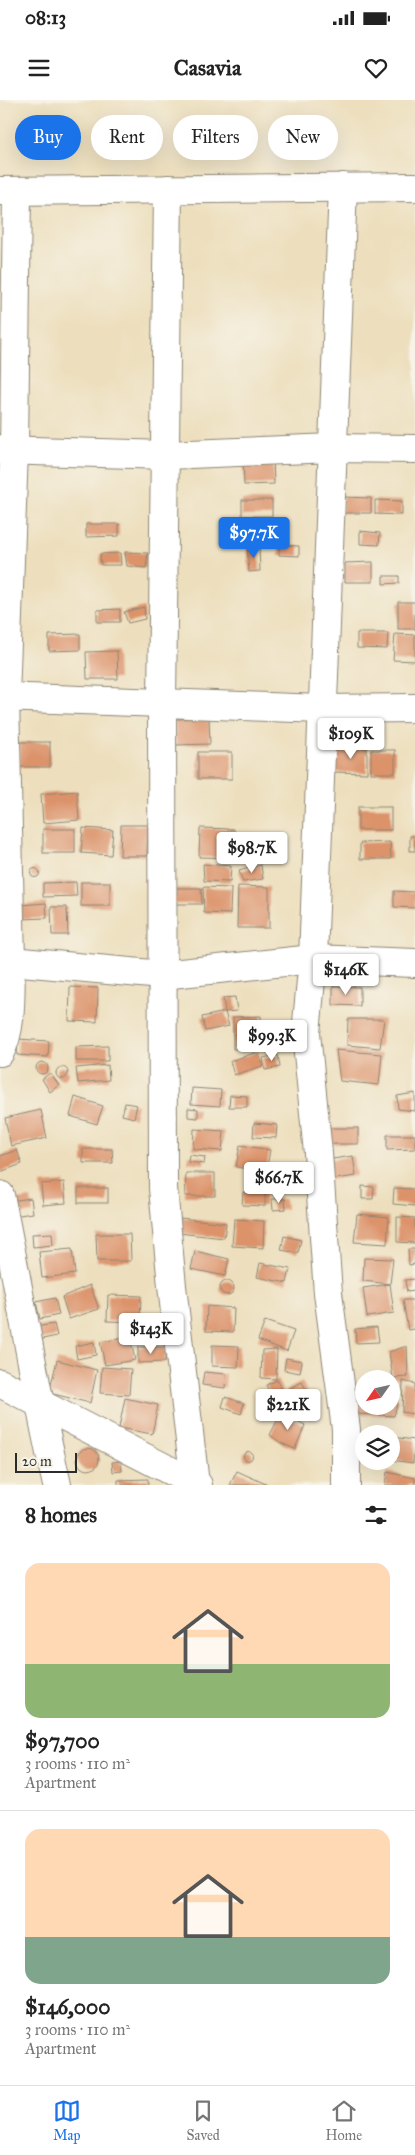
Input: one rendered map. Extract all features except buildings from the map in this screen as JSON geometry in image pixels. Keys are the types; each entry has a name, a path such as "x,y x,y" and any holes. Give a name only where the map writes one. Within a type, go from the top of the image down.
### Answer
{"street":[{"path":"0,1052 6,1043 10,1004 5,961 3,697 7,451 8,191 415,187"},
{"path":"343,188 313,959 306,1033 318,1153 328,1293 346,1429 346,1485"},
{"path":"168,189 162,702 164,1188 172,1286 197,1484"},
{"path":"7,451 166,455 333,448 415,450"},
{"path":"3,697 322,709 415,708"},
{"path":"5,961 162,975 313,959 415,964"},
{"path":"0,1195 22,1301 38,1403 57,1485"},
{"path":"0,1383 197,1484"}]}
